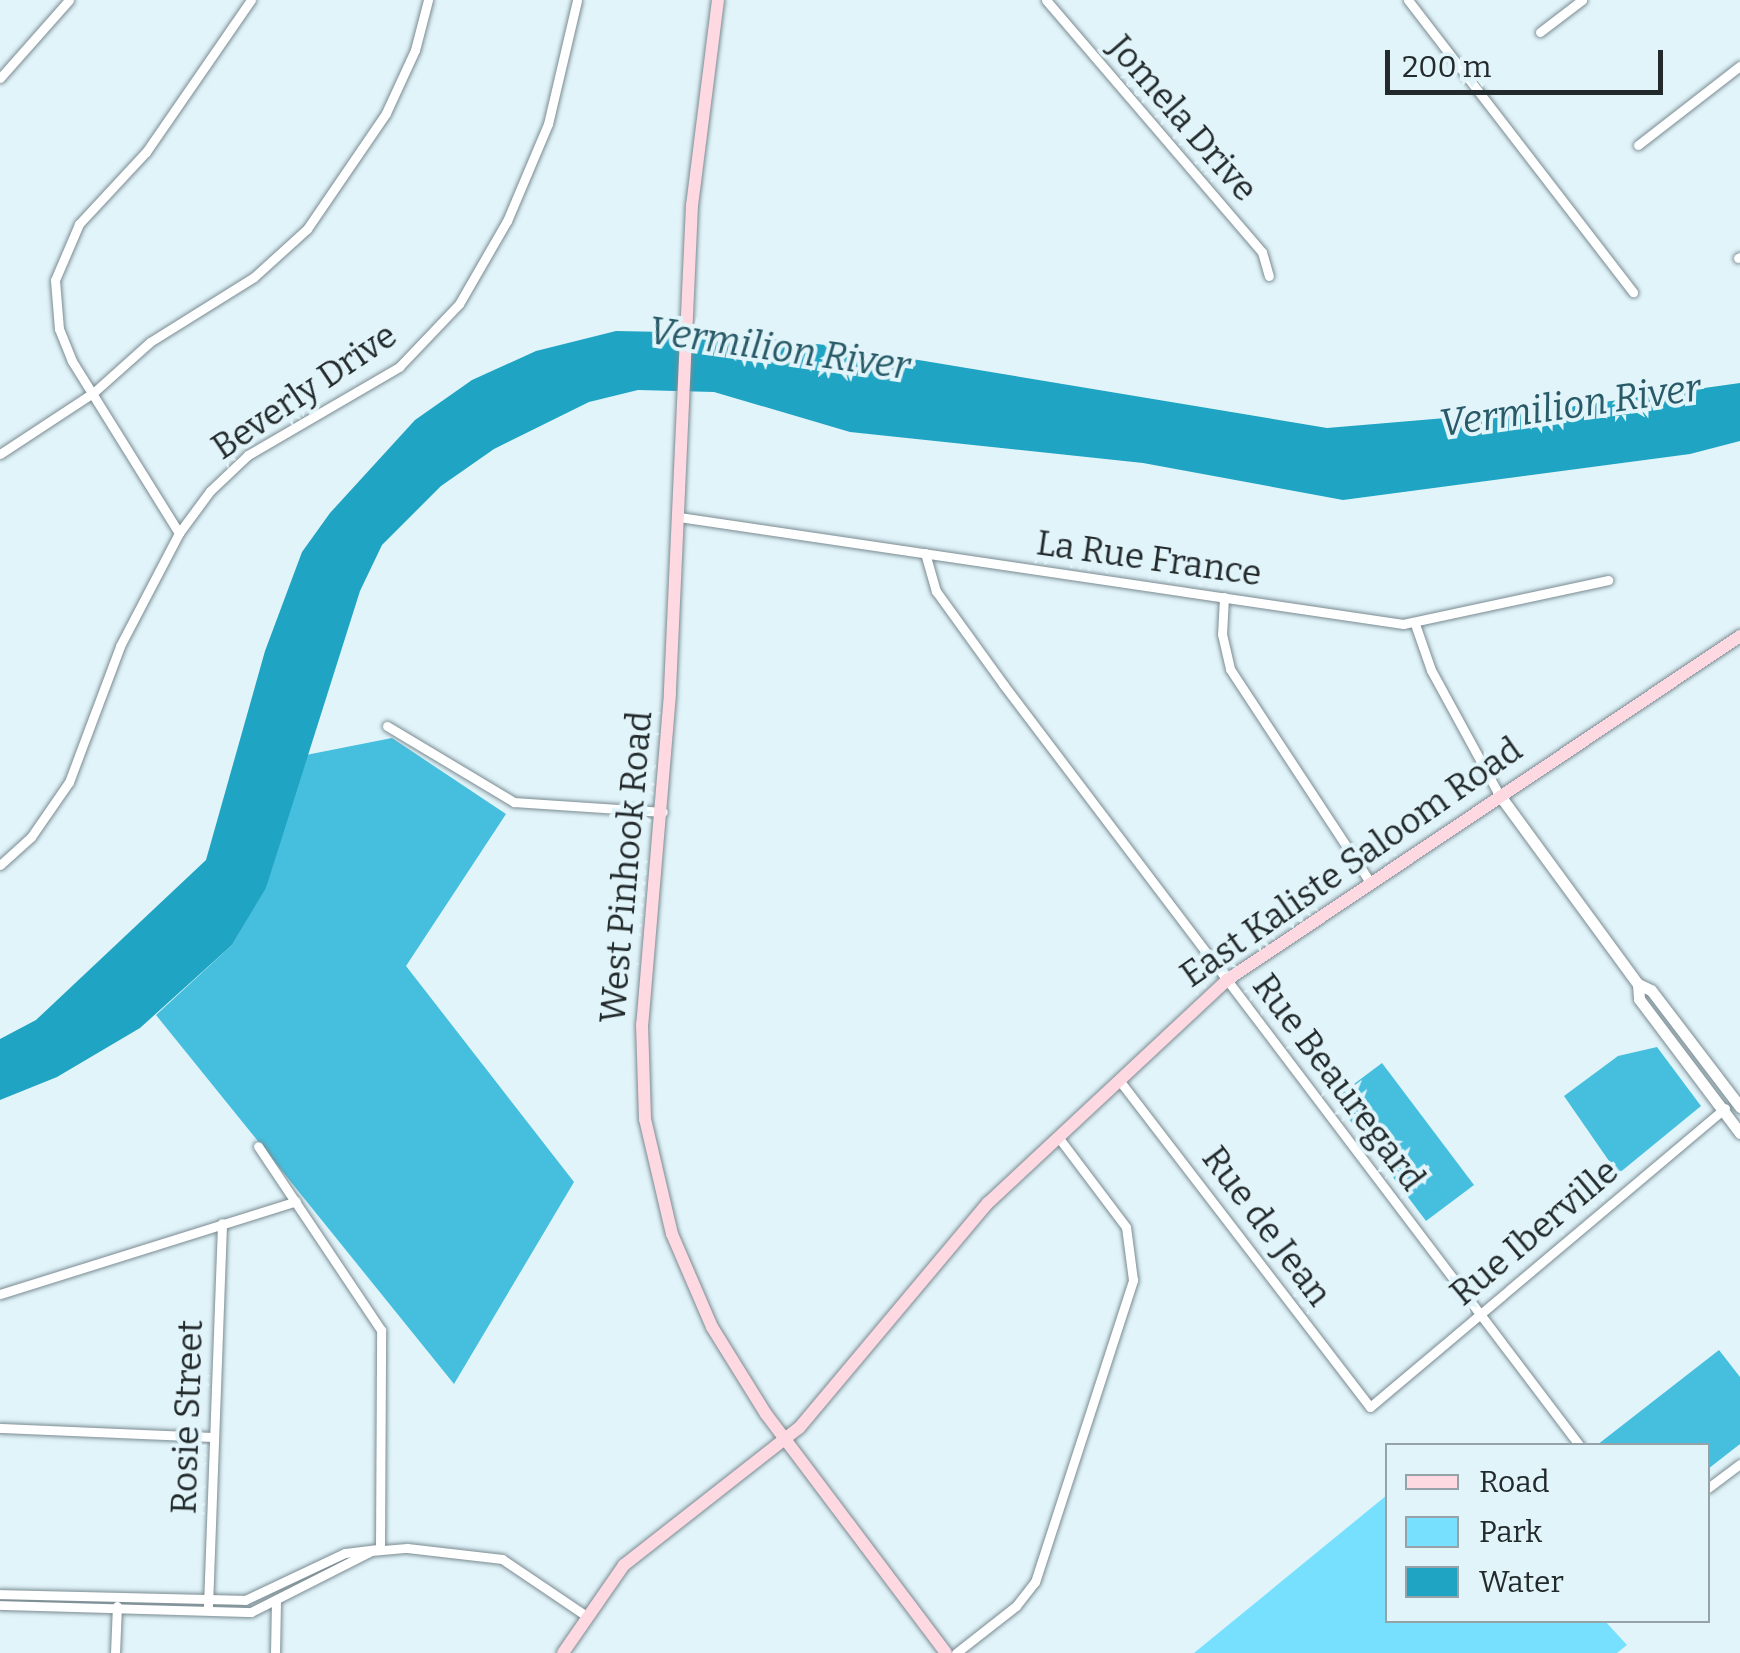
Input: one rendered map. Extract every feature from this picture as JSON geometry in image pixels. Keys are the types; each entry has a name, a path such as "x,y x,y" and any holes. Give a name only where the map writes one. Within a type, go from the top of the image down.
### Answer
{"main road":[{"name":"West Pinhook Road","path":"717,0 692,205 663,812 642,1024 650,1150 694,1292 786,1440 946,1653"},
{"name":"East Kaliste Saloom Road","path":"563,1653 585,1615 638,1552 786,1440 965,1228 1226,980 1498,793 1740,636"}],"street":[{"path":"0,78 69,0"},
{"path":"179,533 93,393 59,329 54,291 62,254 79,224 146,152 250,0"},
{"path":"0,454 93,393 150,342 254,277 307,228 386,113 415,50 428,0"},
{"name":"Beverly Drive","path":"0,865 31,837 69,782 120,646 179,533 236,463 399,367 459,304 507,221 548,124 578,0"},
{"name":"Jomela Drive","path":"1046,0 1262,252 1269,276"},
{"path":"1408,0 1634,292"},
{"path":"1540,32 1582,0"},
{"path":"1638,145 1740,66"},
{"name":"La Rue France","path":"679,517 1415,624 1608,580"},
{"name":"Rue Beauregard","path":"924,553 936,591 1578,1443"},
{"path":"1224,597 1222,634 1230,668 1369,880"},
{"path":"1415,624 1431,670 1498,793 1638,984 1651,990 1737,1103"},
{"path":"387,726 500,797 558,809 663,812"},
{"path":"1638,984 1639,999 1740,1132"},
{"name":"Rue de Jean","path":"1120,1080 1370,1407"},
{"name":"Rue Iberville","path":"1370,1407 1723,1110 1737,1103"},
{"path":"956,1653 1016,1606 1036,1582 1133,1280 1126,1228 1059,1138"},
{"path":"258,1146 381,1330 380,1549"},
{"path":"0,1294 296,1201"},
{"name":"Rosie Street","path":"208,1613 222,1224"},
{"path":"0,1428 214,1437"},
{"path":"1710,1486 1740,1464"},
{"path":"0,1594 208,1613 251,1612 276,1596 380,1549 502,1559 585,1615"},
{"path":"0,1605 276,1596"},
{"path":"274,1653 276,1596"},
{"path":"115,1653 117,1604"}],"green space":[{"path":"1385,1497 1385,1623 1607,1623 1627,1645 1617,1653 1194,1653"}],"shaded area":[{"path":"392,738 506,814 406,966 574,1182 454,1384 156,1015 232,945 266,887 306,755"},
{"path":"1657,1047 1701,1106 1618,1174 1564,1096 1618,1056"},
{"path":"1382,1063 1474,1185 1426,1221 1334,1099"},
{"path":"1719,1350 1740,1377 1740,1444 1710,1467 1710,1443 1600,1443"}],"water":[{"name":"Vermilion River","path":"616,331 719,333 834,346 1327,428 1554,409 1740,383 1740,441 1690,454 1343,500 1143,463 850,432 714,392 638,390 589,402 494,449 441,486 382,545 360,591 266,888 232,945 140,1028 57,1077 0,1100 0,1039 36,1020 206,860 265,651 302,552 330,513 415,420 472,380 536,351"}]}
